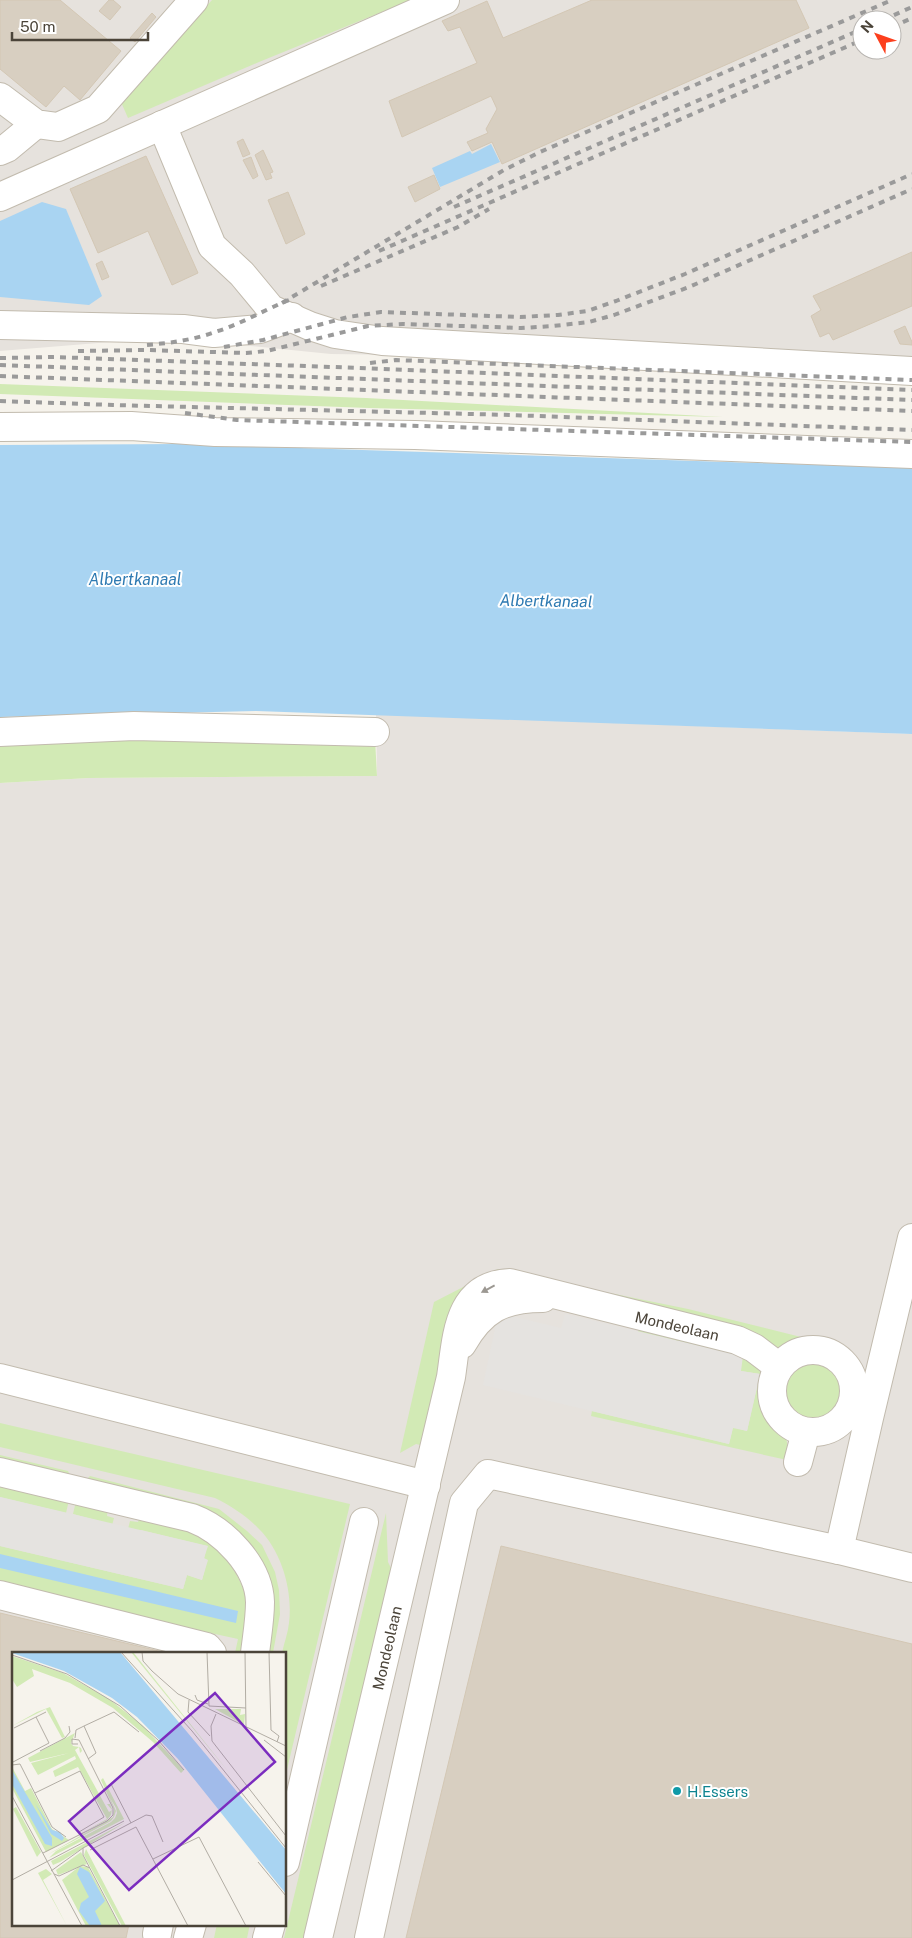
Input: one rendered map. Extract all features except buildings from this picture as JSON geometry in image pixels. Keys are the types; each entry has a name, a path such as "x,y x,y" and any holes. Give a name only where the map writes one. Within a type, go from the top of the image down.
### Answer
{"street":[{"path":"0,97 36,124 58,127 98,109 194,0"},
{"path":"0,197 446,0"},
{"path":"0,151 7,148 36,124"},
{"path":"162,125 212,246 242,274 271,309 310,326 335,334 382,341 912,371"},
{"path":"0,325 183,329 214,333 260,329 292,317"},
{"path":"0,427 131,426 215,432 415,435 912,454"},
{"path":"0,732 134,726 375,732"},
{"path":"839,1550 868,1418 912,1238"},
{"name":"Mondeolaan","path":"318,1938 426,1485 454,1358 477,1321 496,1307 512,1300 568,1298 737,1340 754,1348 779,1367"},
{"path":"819,1350 836,1357 843,1363 853,1379 855,1396 852,1406 842,1420 827,1431 818,1433 806,1432 785,1421 778,1412 771,1396 773,1378 785,1361 798,1353 819,1350"},
{"path":"0,1378 426,1485"},
{"path":"798,1462 806,1432"},
{"path":"0,1472 174,1513 206,1524 219,1532 234,1546 246,1562 255,1580 260,1600 255,1652"},
{"path":"369,1938 464,1503 488,1474 839,1550 912,1568"},
{"path":"286,1858 364,1522"},
{"path":"0,1595 207,1648 211,1652"}],"shaded area":[{"path":"0,0 912,0 912,375 536,357 331,354 220,343 147,339 0,351"},
{"path":"132,147 138,158 71,188 66,176"},
{"path":"376,714 912,734 912,1938 0,1938 0,783 89,778 377,776"},
{"path":"565,1314 743,1356 741,1371 760,1374 747,1431 733,1428 729,1444 483,1385 496,1324 503,1317 511,1316 561,1328"},
{"path":"0,1497 208,1546 204,1558 208,1560 202,1580 187,1575 183,1589 0,1546"}],"green space":[{"path":"212,0 411,0 128,118 121,102"},
{"path":"0,384 366,398 723,417 369,408 0,394"},
{"path":"0,738 375,738 377,776 89,778 0,783"},
{"path":"498,1269 507,1271 424,1446 416,1444 400,1453 434,1302"},
{"path":"605,1292 688,1309 817,1341 781,1348 604,1299"},
{"path":"639,1327 737,1350 758,1367 764,1377 767,1405 774,1423 786,1437 789,1454 787,1460 591,1416 592,1411 729,1444 733,1427 747,1431 760,1374 741,1371 638,1332"},
{"path":"808,1364 820,1364 830,1368 838,1376 842,1392 838,1408 830,1416 820,1420 808,1420 798,1416 790,1408 786,1398 786,1386 790,1376 798,1368"},
{"path":"0,1423 350,1504 286,1774 286,1652 282,1652 289,1623 289,1598 280,1560 267,1538 244,1516 215,1498 0,1447"},
{"path":"0,1455 68,1471 73,1481 0,1464"},
{"path":"90,1476 219,1509 247,1531 262,1545 275,1572 279,1590 280,1614 273,1652 264,1652 267,1578 258,1555 231,1526 82,1484"},
{"path":"0,1483 69,1500 66,1513 0,1497"},
{"path":"76,1501 108,1509 107,1516 114,1518 109,1537 99,1521 73,1514"},
{"path":"386,1513 388,1562 394,1574 308,1938 284,1938"},
{"path":"140,1516 193,1531 208,1540 225,1557 238,1578 247,1600 248,1621 244,1652 235,1652 238,1639 0,1587 0,1546 183,1589 187,1575 202,1580 207,1560 204,1559 207,1546 141,1530 125,1541 130,1521 138,1522"},
{"path":"217,1926 250,1926 247,1938 214,1938"}],"water":[{"path":"491,144 500,162 440,187 432,168 470,151 472,154"},
{"path":"42,202 66,209 102,296 89,305 0,297 0,221"},
{"name":"Albertkanaal","path":"180,444 912,468 912,734 256,711 0,717 0,445"},
{"path":"0,1554 238,1611 236,1623 0,1568"}],"railway":[{"path":"282,303 504,170 540,152 892,0"},
{"path":"902,11 912,7"},
{"path":"902,22 912,18"},
{"path":"454,207 852,33"},
{"path":"379,251 852,44"},
{"path":"224,347 263,340 348,317 381,312 520,317 587,311 685,274 912,174"},
{"path":"78,351 146,350 246,353 267,351 368,326 403,324 521,328 589,322 614,315 689,287 912,189"},
{"path":"321,286 458,227 489,209"},
{"path":"147,345 181,341 207,335 289,300"},
{"path":"0,358 54,357 912,390"},
{"path":"370,363 396,360 912,380"},
{"path":"0,365 912,400"},
{"path":"0,376 912,411"},
{"path":"0,401 511,415 912,430"},
{"path":"185,413 237,420 912,442"}],"place":[{"name":"H.Essers","path":"677,1791"}]}
